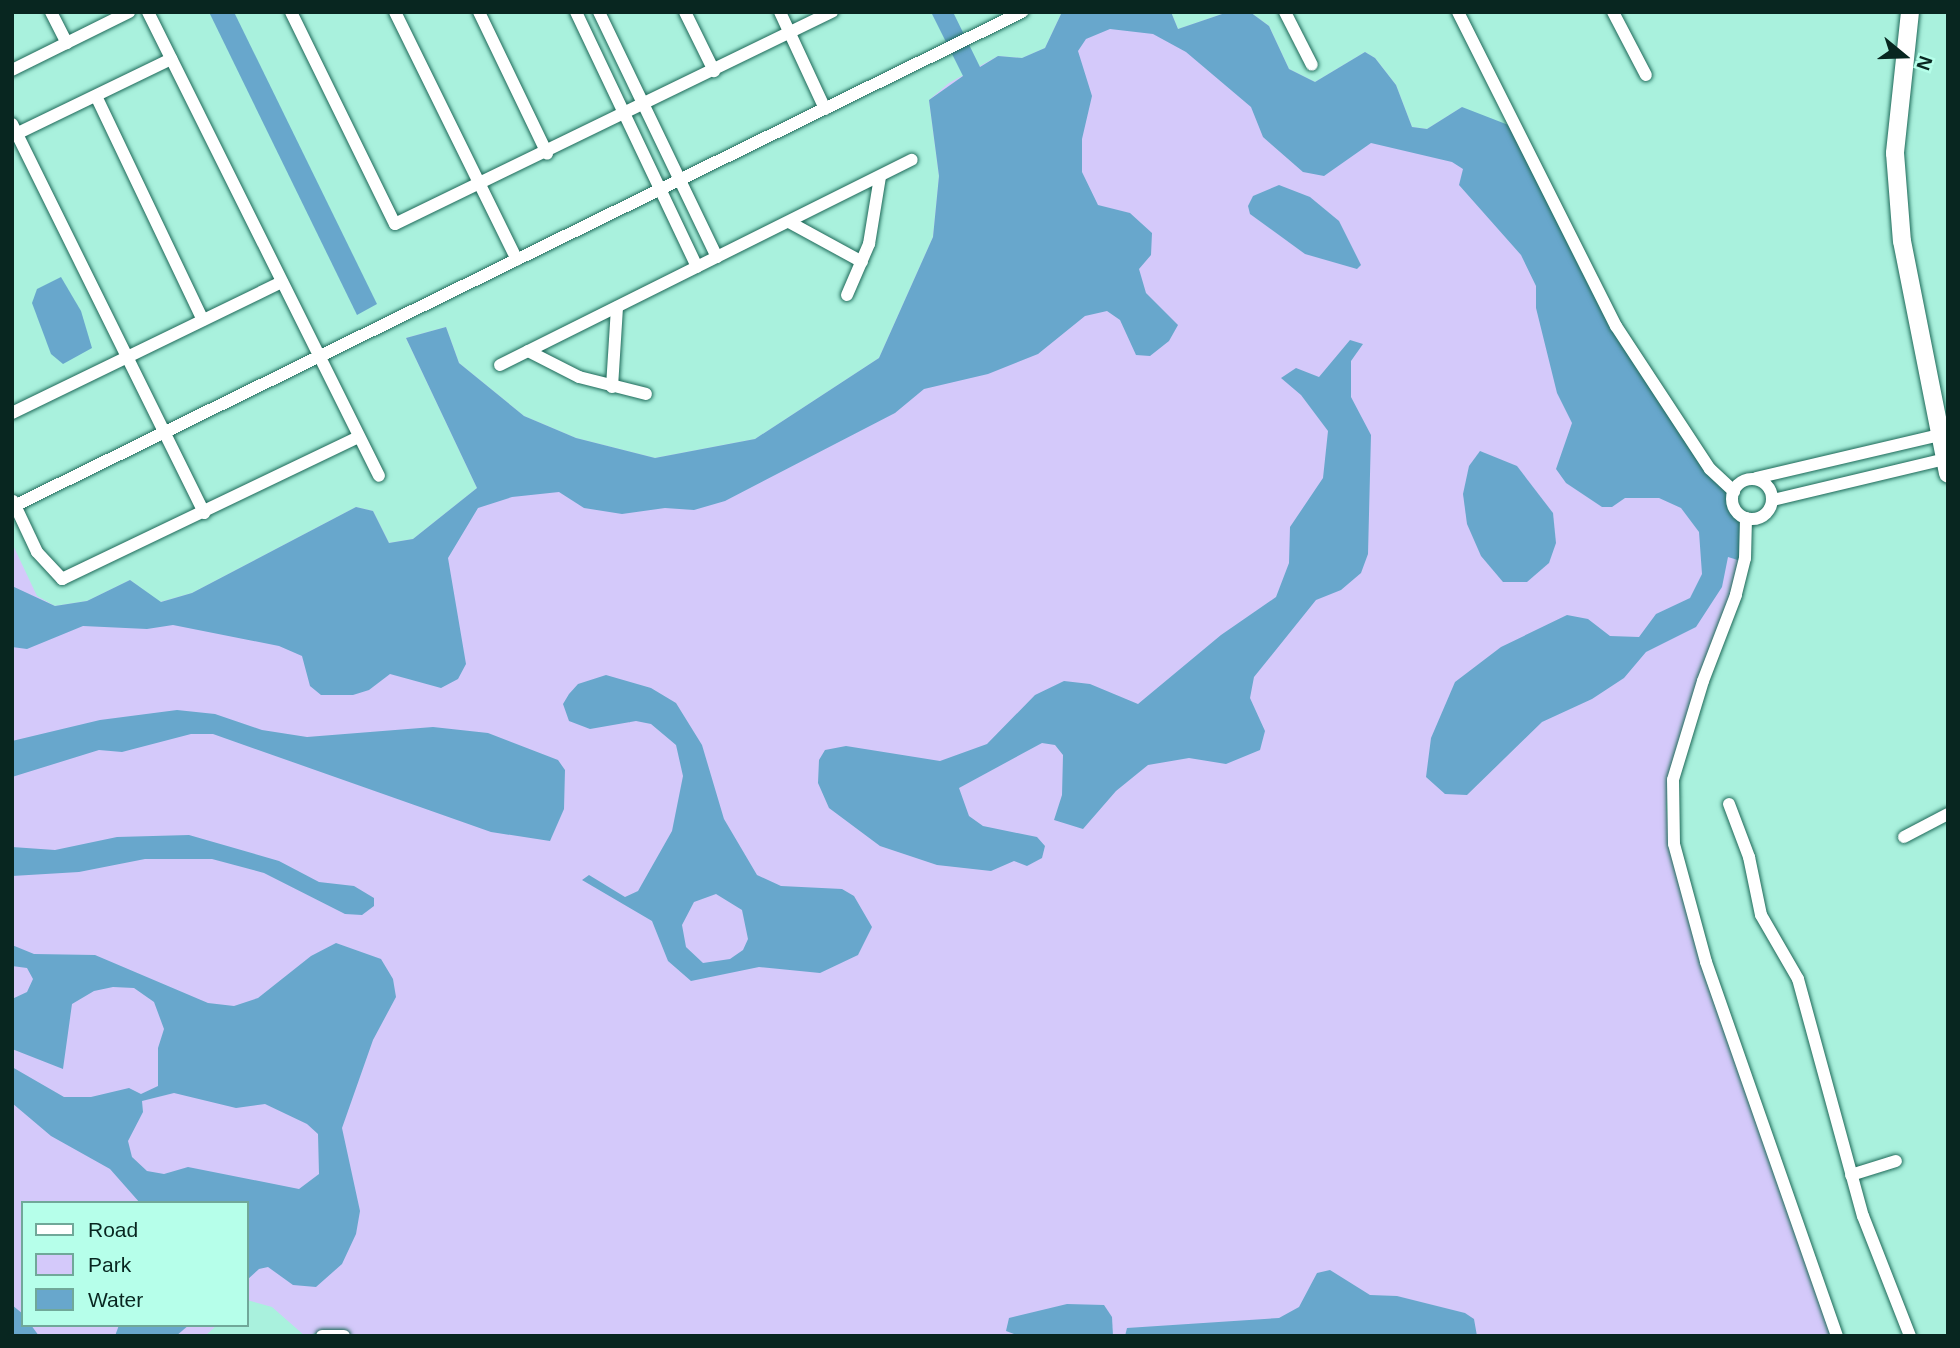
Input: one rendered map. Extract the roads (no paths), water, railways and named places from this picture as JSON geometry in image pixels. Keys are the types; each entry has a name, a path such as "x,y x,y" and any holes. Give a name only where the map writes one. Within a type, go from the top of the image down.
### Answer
{"street":[{"path":"51,12 67,43"},
{"path":"12,70 129,12"},
{"path":"148,12 379,476"},
{"path":"291,12 395,224 791,35 832,12"},
{"path":"396,12 517,260"},
{"path":"479,12 547,153"},
{"path":"576,12 697,267"},
{"path":"599,12 717,257"},
{"path":"685,12 714,71"},
{"path":"780,12 825,109"},
{"path":"359,437 62,579 37,552 13,504 164,433 1022,12"},
{"path":"1285,12 1312,65"},
{"path":"1458,12 1616,326 1710,469 1734,491 1735,510 1746,518 1764,516 1773,500 1770,489 1756,478"},
{"path":"1613,12 1646,75"},
{"path":"1773,500 1946,467 1902,241 1895,153 1909,12"},
{"path":"171,59 96,96 14,131 204,513"},
{"path":"96,96 203,320"},
{"path":"500,365 912,160"},
{"path":"847,295 862,262 876,217 880,177"},
{"path":"789,222 862,262"},
{"path":"12,412 282,282"},
{"path":"612,387 617,307"},
{"path":"528,351 579,377 646,394"},
{"path":"1734,491 1743,481 1939,435"},
{"path":"1746,518 1745,558 1736,595 1703,681 1673,780 1672,832 1706,962 1837,1336"},
{"path":"1729,804 1749,857 1761,915 1798,979 1851,1175 1875,1250 1910,1336"},
{"path":"1904,837 1948,814"},
{"path":"1851,1175 1896,1161"},
{"path":"322,1336 344,1336"}],"water":[{"path":"209,12 234,12 377,304 357,315"},
{"path":"931,12 953,12 980,67 998,56 1022,58 1045,48 1062,12 1171,12 1178,29 1228,12 1250,12 1269,26 1289,69 1315,82 1365,52 1375,58 1396,85 1412,127 1427,129 1462,107 1511,126 1612,326 1708,473 1730,492 1734,515 1743,520 1741,561 1728,557 1722,587 1696,627 1646,652 1624,678 1592,699 1542,722 1467,795 1445,794 1426,777 1431,738 1455,682 1501,647 1567,615 1588,619 1610,636 1639,637 1656,614 1690,598 1702,574 1699,532 1681,508 1659,498 1625,498 1612,507 1602,507 1566,483 1556,469 1572,423 1557,393 1536,308 1536,286 1521,255 1459,185 1463,169 1452,162 1371,143 1324,176 1303,172 1263,137 1251,107 1186,52 1153,34 1110,29 1086,39 1078,51 1092,96 1082,139 1082,172 1098,205 1130,213 1152,233 1151,255 1139,269 1146,293 1178,325 1169,341 1150,356 1136,355 1120,320 1107,311 1085,316 1038,354 988,374 924,389 895,413 725,501 694,510 665,508 622,514 584,508 559,492 512,497 478,508 448,558 466,664 458,679 441,688 390,674 369,690 353,695 321,695 310,686 302,656 279,646 173,625 147,629 83,626 27,649 12,647 12,586 55,606 87,601 130,580 161,602 192,593 356,507 373,511 389,543 413,539 477,488 406,338 446,327 459,363 524,416 576,438 655,458 755,439 879,358 933,237 939,176 929,100 963,76"},
{"path":"1279,185 1310,197 1339,221 1361,265 1357,269 1305,254 1250,214 1248,206 1253,196"},
{"path":"61,277 81,311 92,348 63,364 51,354 32,303 37,289"},
{"path":"1350,340 1363,344 1351,361 1351,397 1371,435 1368,554 1361,573 1341,590 1316,600 1254,677 1250,698 1265,731 1260,750 1226,764 1189,758 1148,765 1116,791 1083,829 1054,820 1062,795 1063,755 1055,745 1042,743 959,788 969,816 983,826 1037,837 1045,846 1042,858 1027,866 1014,861 991,871 937,865 880,846 829,808 818,783 819,760 825,750 846,746 940,761 987,744 1035,695 1064,681 1090,684 1138,704 1221,635 1276,597 1289,563 1290,527 1323,478 1328,431 1301,395 1281,378 1296,368 1319,377"},
{"path":"1480,451 1517,466 1553,513 1556,543 1549,563 1527,582 1503,582 1481,556 1467,524 1463,494 1469,466"},
{"path":"606,675 651,688 676,703 702,745 724,819 757,875 781,886 842,889 854,896 872,927 858,955 820,973 759,967 691,981 668,961 652,921 582,880 589,875 625,897 638,891 672,831 683,776 676,745 651,724 636,721 590,729 569,721 563,704 578,684","holes":["716,894 742,910 748,939 743,950 730,959 703,963 686,947 682,925 694,902"]},
{"path":"177,710 215,714 262,730 307,737 433,727 488,733 558,760 565,770 564,809 550,841 491,832 213,734 191,734 122,752 99,750 12,777 12,741 100,720"},
{"path":"189,835 279,861 319,882 354,886 374,898 374,906 362,915 345,914 264,873 212,859 145,859 79,872 12,876 12,847 55,850 117,837"},
{"path":"336,943 381,959 393,979 396,997 373,1040 342,1128 360,1211 356,1234 342,1264 316,1287 293,1285 268,1267 259,1269 248,1279 248,1201 138,1201 110,1169 51,1136 12,1103 12,1067 64,1097 91,1097 129,1088 141,1094 158,1086 158,1048 164,1029 154,1002 134,988 113,987 94,991 72,1004 63,1069 12,1049 12,999 27,992 33,979 27,968 12,966 12,945 34,954 95,955 208,1003 234,1006 258,998 311,956","holes":["174,1093 236,1108 265,1104 307,1124 318,1134 319,1174 299,1189 188,1167 164,1174 147,1171 132,1157 128,1141 143,1112 142,1101"]},
{"path":"1330,1270 1370,1295 1397,1296 1465,1313 1474,1319 1477,1336 1125,1336 1127,1328 1279,1318 1299,1307 1317,1273"},
{"path":"1067,1304 1104,1305 1112,1317 1113,1336 1019,1336 1006,1331 1009,1318"},
{"path":"12,1305 21,1312 21,1327 32,1327 39,1336 12,1336"},
{"path":"118,1327 187,1327 176,1336 115,1336"}]}
